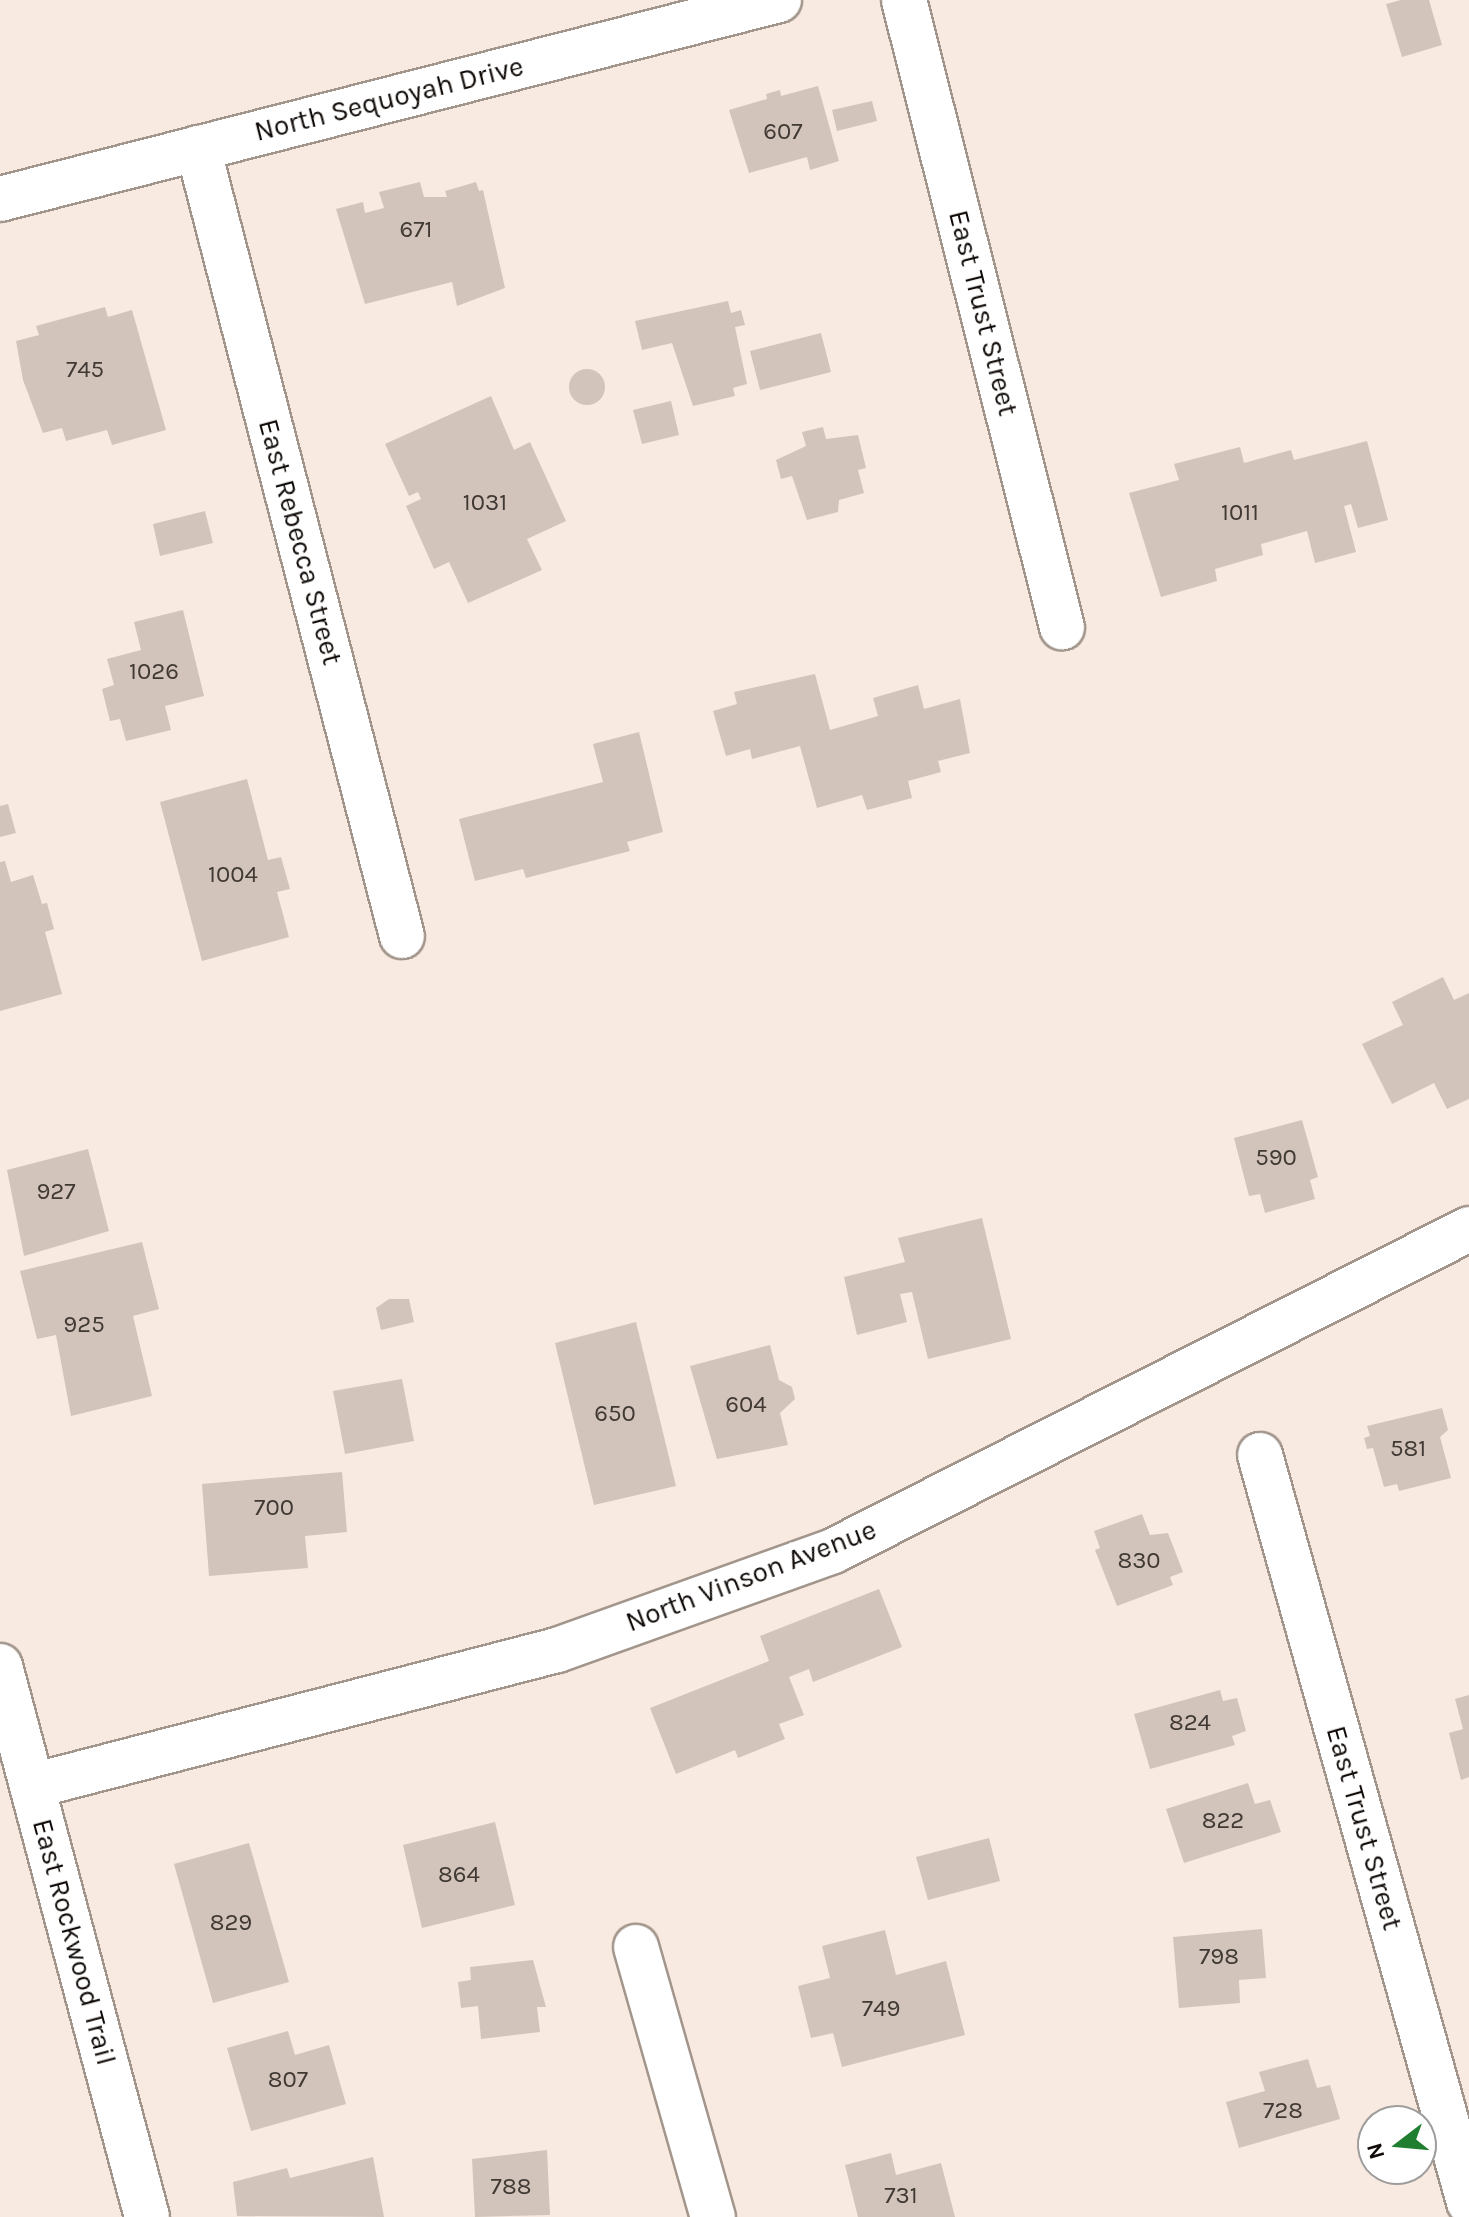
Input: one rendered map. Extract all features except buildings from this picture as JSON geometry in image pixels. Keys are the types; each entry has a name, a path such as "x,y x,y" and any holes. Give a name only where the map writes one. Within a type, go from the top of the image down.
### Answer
{"street":[{"name":"North Sequoyah Drive","path":"0,199 779,0"},
{"name":"East Trust Street","path":"904,0 1062,627"},
{"name":"East Rebecca Street","path":"198,148 402,936"},
{"name":"North Vinson Avenue","path":"32,1786 557,1650 833,1551 1469,1229"},
{"name":"East Trust Street","path":"1260,1455 1469,2202"},
{"name":"East Rockwood Trail","path":"0,1666 147,2217"},
{"path":"636,1947 713,2217"}]}
